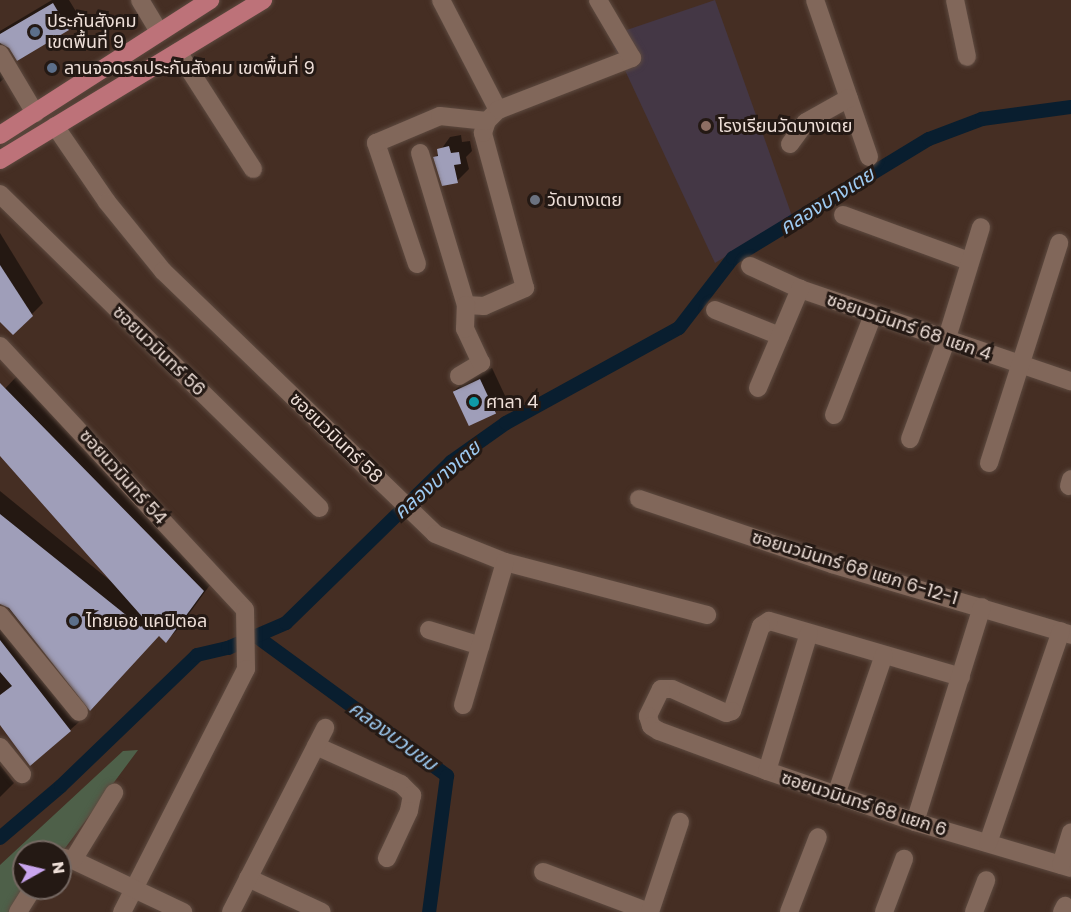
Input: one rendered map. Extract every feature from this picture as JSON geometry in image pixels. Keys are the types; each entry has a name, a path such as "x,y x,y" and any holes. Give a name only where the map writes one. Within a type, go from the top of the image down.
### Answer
{"main road":[{"path":"0,135 210,0"},
{"path":"0,160 263,0"}],"street":[{"path":"140,0 159,32"},
{"path":"441,0 493,116"},
{"path":"417,264 376,143 440,116 493,116 632,58 598,0"},
{"path":"815,0 869,157"},
{"path":"955,0 967,57"},
{"path":"178,52 253,169"},
{"path":"0,54 35,113"},
{"path":"790,144 806,122 849,98"},
{"path":"466,305 484,306 525,288 486,150 483,133 493,116"},
{"name":"ซอยนวมินทร์ 58","path":"55,126 107,202 163,271 435,534 505,562 707,615"},
{"path":"420,153 466,305 465,329 481,363 459,376"},
{"name":"ซอยนวมินทร์ 56","path":"0,194 319,508"},
{"path":"843,215 969,261"},
{"path":"910,439 946,341 981,227"},
{"path":"989,462 1022,366 1059,243"},
{"name":"ซอยนวมินทร์ 68 แยก 4","path":"750,266 800,289 946,341 1071,381"},
{"path":"758,388 800,289"},
{"path":"715,310 780,336"},
{"path":"834,415 873,315"},
{"name":"ซอยนวมินทร์ 54","path":"0,346 245,610 246,669 136,890"},
{"name":"ซอยนวมินทร์ 68 แยก 6-12-1","path":"639,499 832,564 1066,633"},
{"path":"463,705 505,562"},
{"path":"915,822 982,607"},
{"path":"0,615 79,712"},
{"name":"ซอยนวมินทร์ 68 แยก 6","path":"809,633 769,621 761,626 732,711 726,713 672,689 661,689 654,698 648,716 651,726 659,732 915,822 1066,866"},
{"path":"429,630 481,646"},
{"path":"767,771 809,633 961,677"},
{"path":"988,843 1066,633"},
{"path":"836,795 884,655"},
{"path":"231,912 325,728"},
{"path":"316,746 400,784 412,795 409,811 387,858"},
{"path":"0,747 22,774"},
{"path":"72,851 114,793"},
{"path":"543,872 650,912 680,822"},
{"path":"1066,866 1071,832"},
{"path":"789,912 818,837"},
{"path":"884,912 904,859"},
{"path":"72,860 183,912"},
{"path":"248,878 322,912"},
{"path":"974,912 986,880"},
{"path":"122,912 136,890"}],"shaded area":[{"name":"โรงเรียนวัดบางเตย","path":"715,0 792,216 715,263 609,36"}],"green space":[{"path":"138,750 71,840 27,840 123,751"},
{"path":"12,854 12,900 20,900 16,912 0,912 0,865"}],"building":[{"name":"ประกันสังคม เขตพื้นที่ 9","path":"53,3 69,30 17,61 9,48 0,43 0,34"},
{"path":"449,146 451,153 459,152 461,164 454,165 458,183 442,186 433,157 438,156 437,149"},
{"path":"0,265 33,316 13,335 0,322"},
{"name":"ศาลา 4","path":"480,379 496,413 469,426 453,392"},
{"path":"0,383 204,591 166,643 159,636 90,711 9,608 0,604 0,514 141,627 146,621 0,456"},
{"path":"0,640 71,731 30,766 0,725 0,695 12,686 0,672"}],"waterway":[{"name":"คลองบางเตย","path":"0,838 61,786 197,655 228,648 286,623 451,462 506,423 679,328 733,258 929,139 982,119 1071,107"},
{"name":"คลองบวบขม","path":"256,636 447,776 429,912"}],"place":[{"name":"ประกันสังคม เขตพื้นที่ 9","path":"35,32"},
{"name":"ลานจอดรถประกันสังคม เขตพื้นที่ 9","path":"52,68"},
{"name":"โรงเรียนวัดบางเตย","path":"706,126"},
{"name":"วัดบางเตย","path":"535,200"},
{"name":"ศาลา 4","path":"474,402"},
{"name":"ไทยเอช แคปิตอล","path":"74,621"}]}
